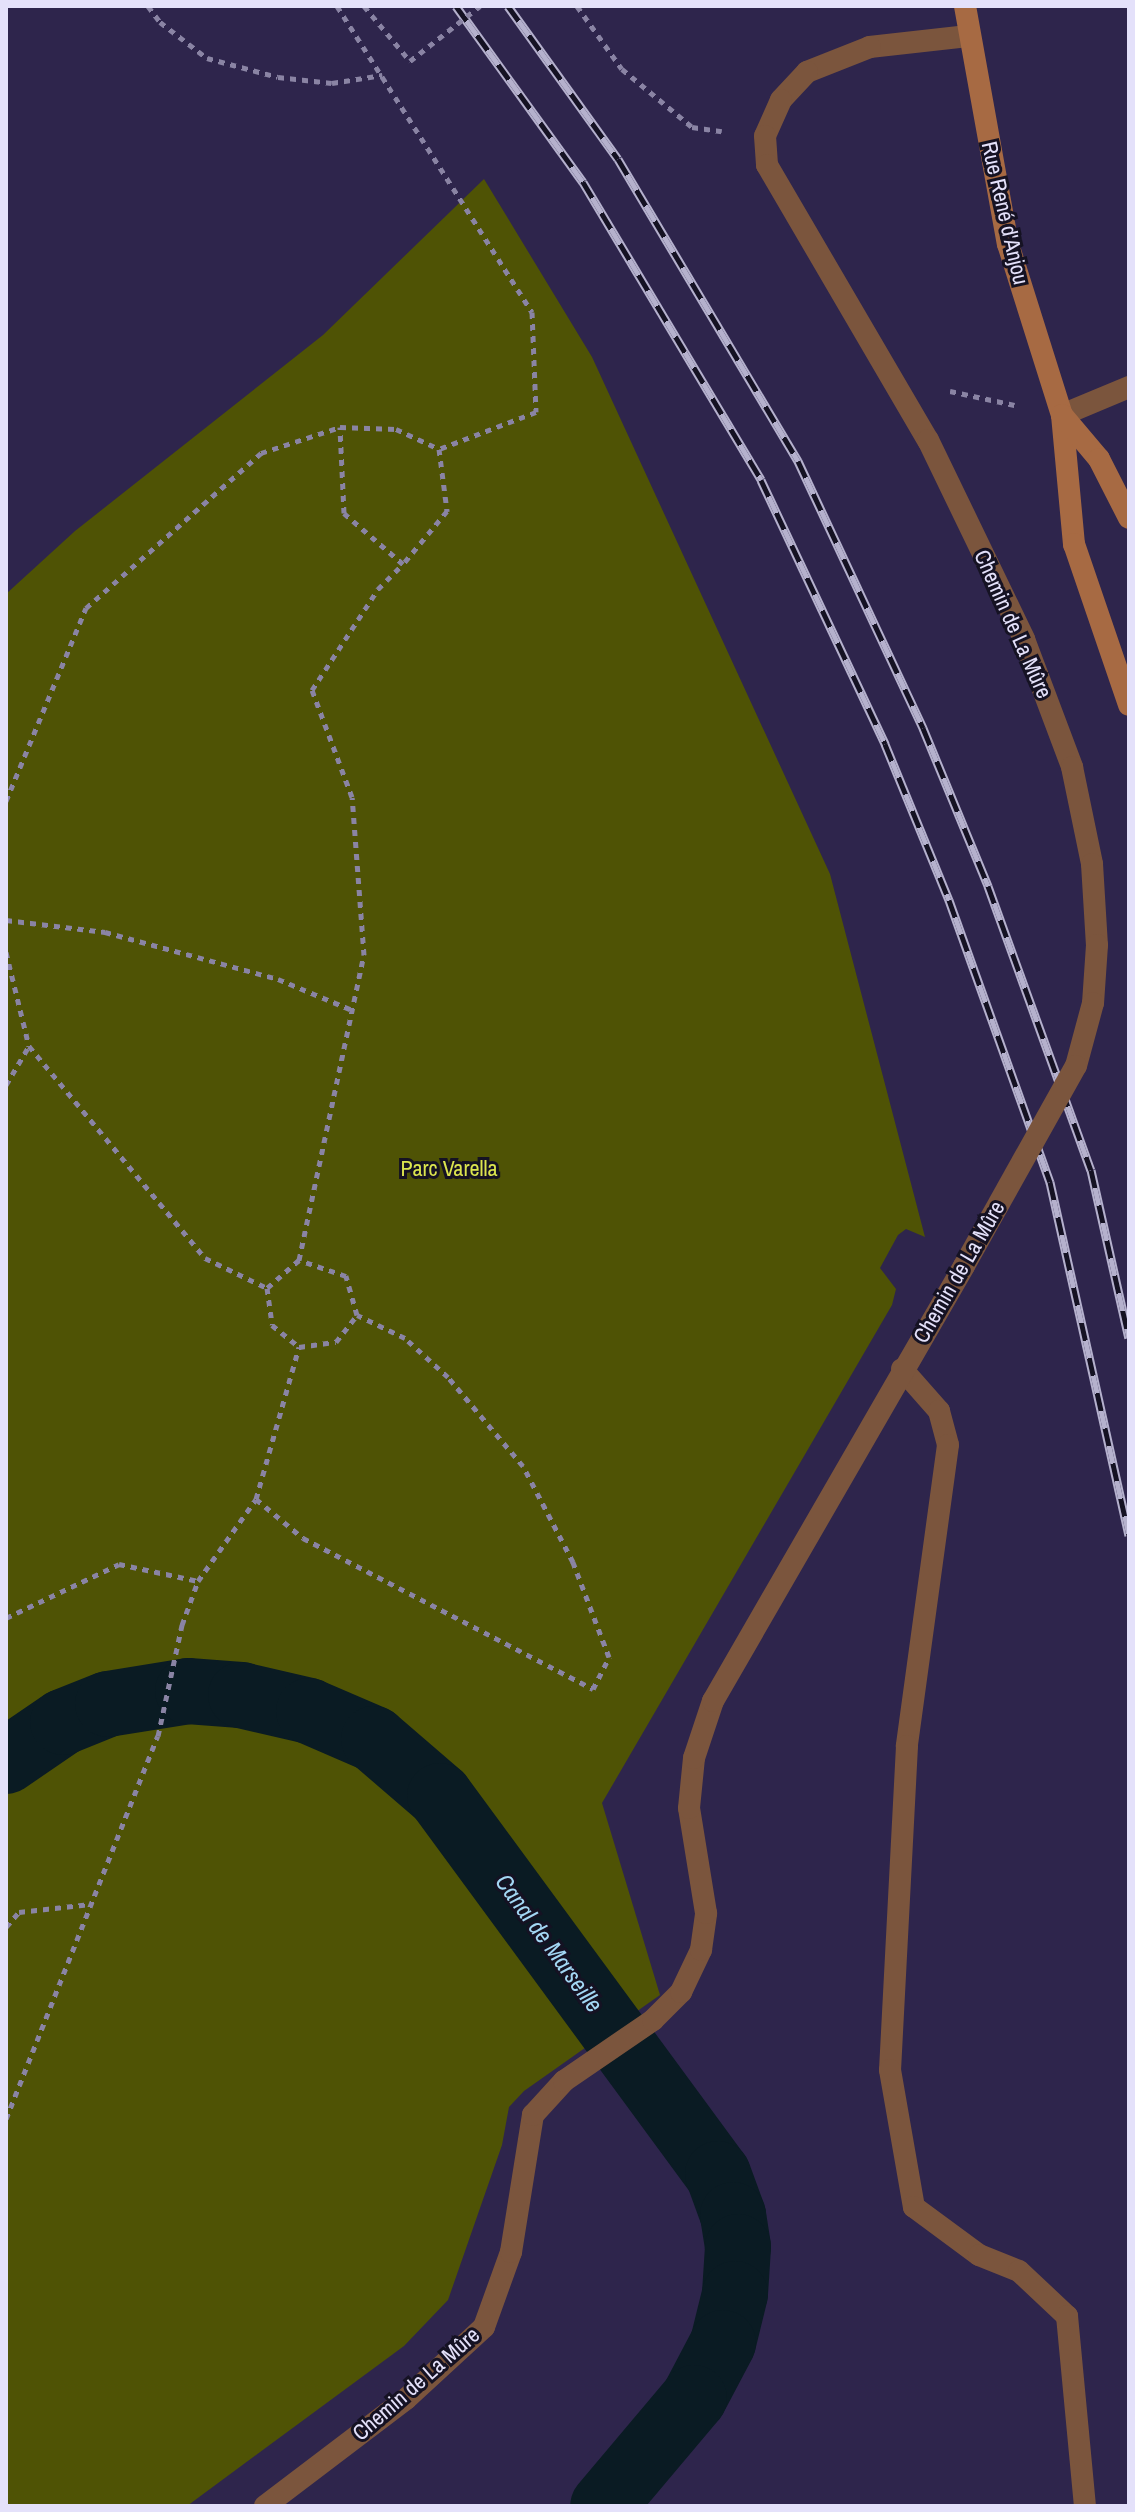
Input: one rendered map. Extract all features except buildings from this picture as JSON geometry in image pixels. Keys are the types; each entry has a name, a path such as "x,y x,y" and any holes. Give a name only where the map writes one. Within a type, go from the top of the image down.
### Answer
{"main road":[{"name":"Rue René d'Anjou","path":"965,6 1008,244 1062,415"},
{"path":"1062,415 1099,459 1129,518"},
{"path":"1062,415 1074,544 1129,705"}],"street":[{"path":"765,136 781,100 807,72 835,57 870,47 968,36"},
{"name":"Chemin de La Mûre","path":"265,2506 406,2399 484,2327 511,2252 533,2115 564,2081 653,2020 681,1992 701,1950 706,1913 689,1808 694,1758 713,1701 1076,1066 1093,1003 1097,945 1092,864 1072,767 1024,639 928,440 767,165 765,136"},
{"path":"1062,415 1129,387"},
{"path":"902,1369 939,1411 948,1445 907,1746 890,2070 914,2207 979,2255 1019,2271 1067,2316 1085,2506"}],"path":[{"path":"148,6 160,22 207,58 278,77 332,83 382,75"},
{"path":"6,801 86,608 261,453 340,427 396,429 439,449 536,412 532,312 337,6"},
{"path":"364,6 410,61 480,6"},
{"path":"577,6 622,69 692,127 765,136"},
{"path":"945,389 1062,415"},
{"path":"340,427 344,513 403,564"},
{"path":"267,1288 299,1260 364,955 352,797 312,690 378,589 447,511 439,449"},
{"path":"6,920 105,932 278,979 352,1010"},
{"path":"6,952 29,1046 205,1258 267,1288"},
{"path":"6,1085 29,1046"},
{"path":"256,1499 303,1538 593,1689 609,1657 573,1562 523,1466 448,1377 405,1338 357,1315 346,1276 299,1260"},
{"path":"267,1288 272,1325 299,1347 336,1342 357,1315"},
{"path":"6,2119 158,1736 198,1581 256,1499 299,1347"},
{"path":"6,1618 119,1564 198,1581"},
{"path":"6,1927 19,1912 91,1904"}],"green space":[{"name":"Parc Varella","path":"484,179 592,357 830,874 925,1237 906,1229 898,1235 880,1268 896,1289 892,1305 602,1803 660,1995 524,2091 509,2107 502,2145 448,2300 404,2346 187,2506 6,2506 6,594 75,531 323,335"}],"waterway":[{"name":"Canal de Marseille","path":"6,1761 63,1722 108,1704 188,1691 241,1695 309,1711 374,1739 440,1796 718,2174 733,2215 738,2247 735,2294 723,2343 694,2398 603,2506"}],"railway":[{"path":"456,6 583,182 761,480 885,744 949,900 1050,1182 1129,1535"},
{"path":"508,6 618,159 798,461 923,728 988,886 1091,1170 1129,1338"}]}
